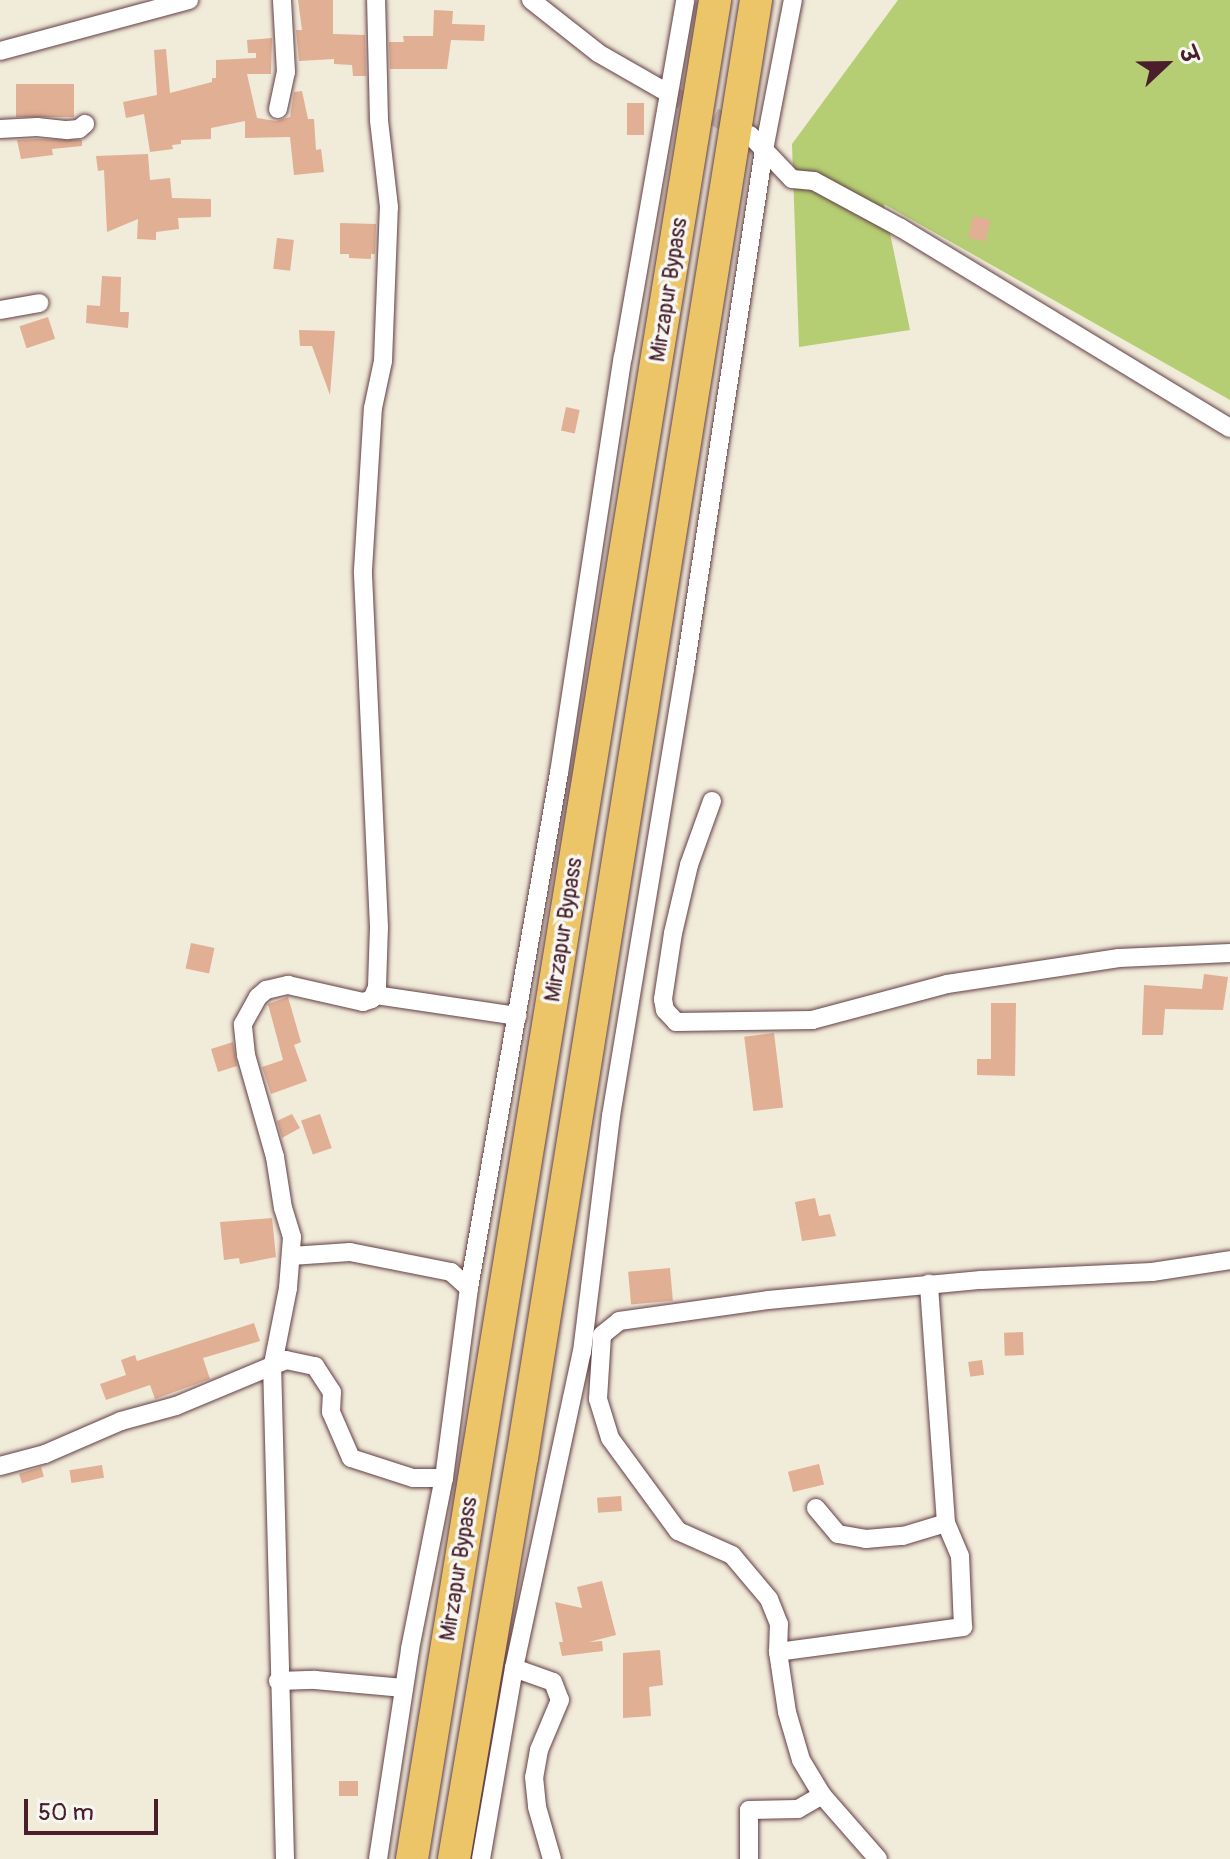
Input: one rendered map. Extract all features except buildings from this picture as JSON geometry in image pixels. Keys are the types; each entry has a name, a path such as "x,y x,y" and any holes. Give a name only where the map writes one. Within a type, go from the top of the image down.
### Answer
{"highway":[{"name":"Mirzapur Bypass","path":"412,1859 715,0"},
{"path":"454,1859 525,1443 756,0"}],"street":[{"path":"0,51 189,0"},
{"path":"278,109 286,72 282,0"},
{"path":"375,995 379,927 364,541 373,408 383,361 389,207 379,120 376,0"},
{"path":"531,0 598,53 666,92"},
{"path":"378,1859 404,1688 444,1478 469,1288 559,773 621,371 685,0"},
{"path":"481,1859 514,1668 582,1352 611,1116 685,669 764,150 793,0"},
{"path":"0,129 37,127 67,130 79,129 85,124"},
{"path":"750,135 792,179 814,181 901,228 1230,428"},
{"path":"0,310 39,303"},
{"path":"712,801 689,865 673,933 663,999 665,1010 676,1022 812,1020 947,984 1119,958 1230,953"},
{"path":"285,1859 272,1369 292,1237 283,1208 275,1157 246,1055 243,1024 258,997 266,990 288,985 363,1002 375,995 517,1016"},
{"path":"630,1004 665,1010"},
{"path":"291,1256 350,1252 451,1272 469,1288"},
{"path":"878,1859 822,1795 801,1760 793,1737 778,1652 779,1624 769,1599 732,1555 678,1531 610,1438 598,1399 602,1335 619,1321 768,1300 929,1284 1124,1274 1230,1260"},
{"path":"778,1652 963,1627 960,1556 946,1523 929,1284"},
{"path":"0,1466 45,1454 121,1421 176,1406 272,1369 286,1360 315,1366 332,1392 331,1412 351,1458 413,1478 444,1478"},
{"path":"816,1508 838,1534 866,1539 903,1536 946,1523"},
{"path":"514,1668 553,1682 560,1700 539,1750 534,1777 539,1820 552,1859"},
{"path":"278,1681 315,1680 404,1688"},
{"path":"749,1859 749,1810 798,1809 822,1795"}],"green space":[{"path":"898,0 1230,0 1230,400 884,204 910,330 799,347 792,144"}],"tunnel":[{"path":"666,92 742,131"}]}
